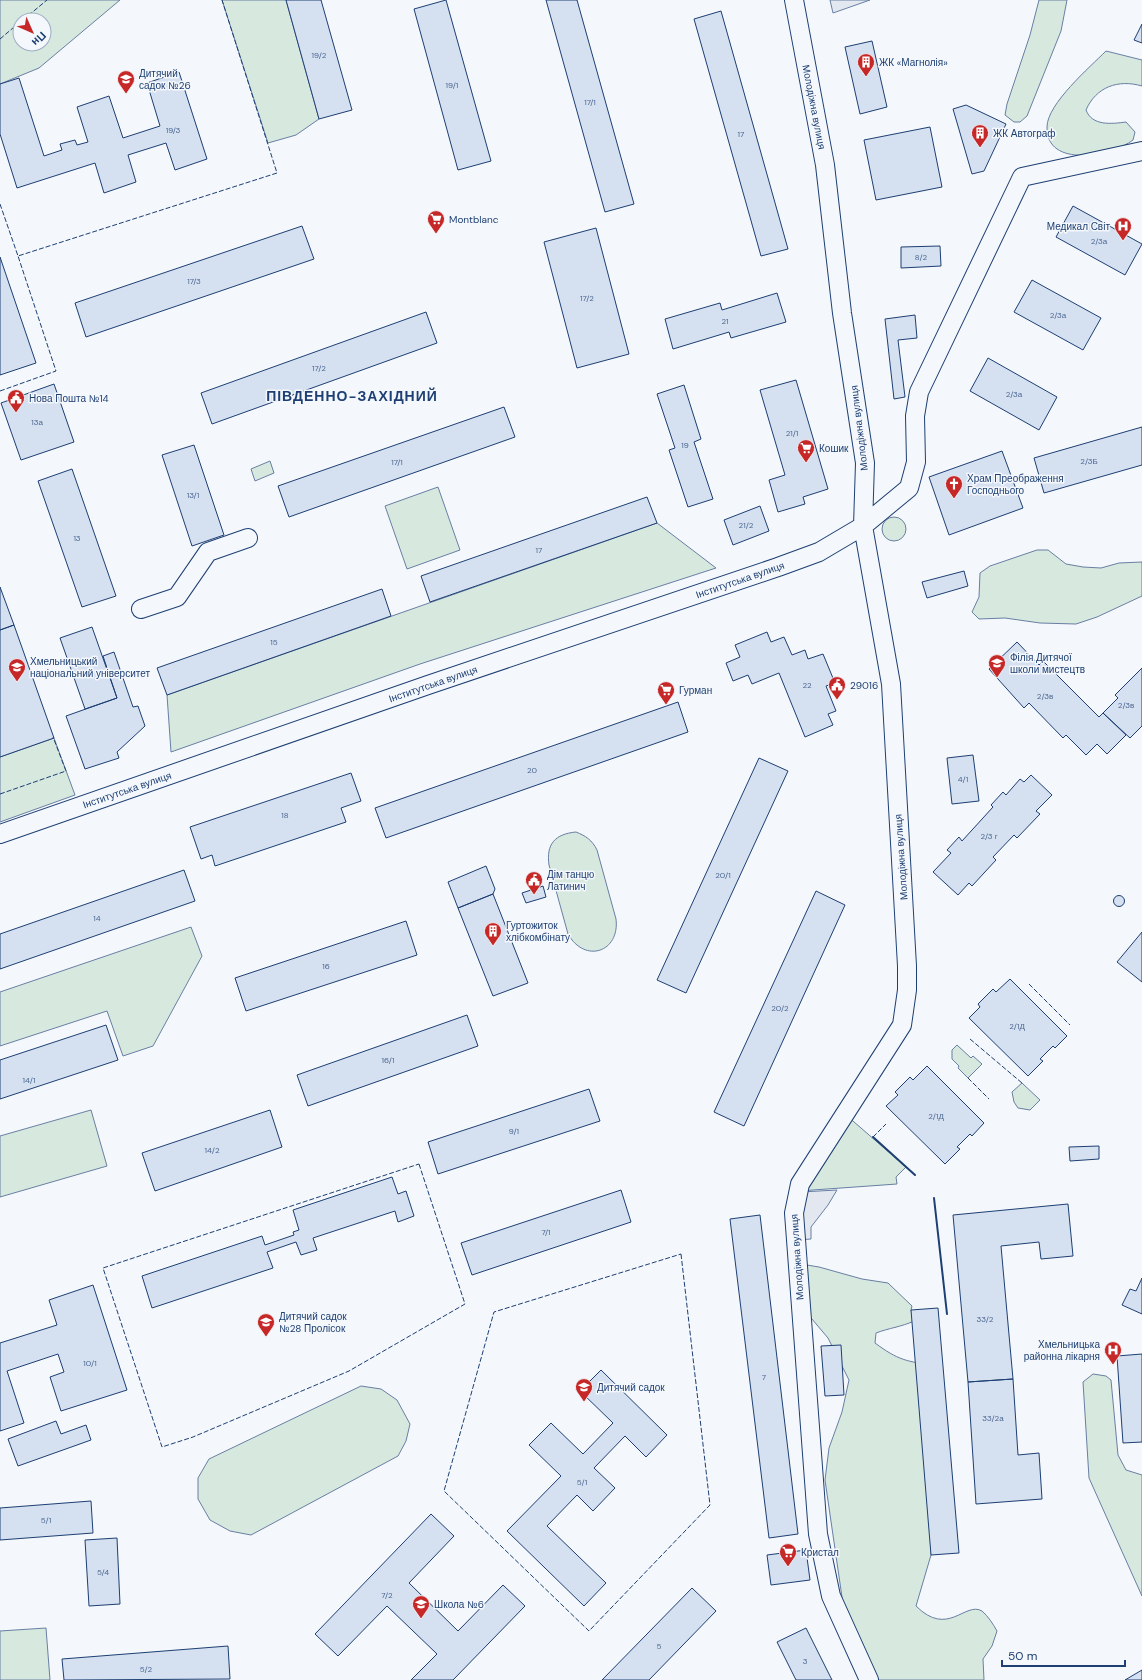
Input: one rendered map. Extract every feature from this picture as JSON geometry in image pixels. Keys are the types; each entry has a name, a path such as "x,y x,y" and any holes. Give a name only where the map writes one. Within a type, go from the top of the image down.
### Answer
{"street":[{"name":"Молодіжна вулиця","path":"794,0 825,164 842,313 865,463 863,526 891,684 896,802 904,889 907,990 902,1025 800,1184 794,1213 818,1534 831,1596 869,1680"},
{"name":"Інститутська вулиця","path":"0,834 421,688 778,567 819,552 863,526 909,488 916,462 915,416 920,392 1022,177 1142,151"},
{"path":"141,609 177,597 208,552 248,538"}],"shaded area":[{"path":"0,0 120,0 39,68 0,84"},
{"path":"222,0 286,0 319,119 296,135 268,143"},
{"path":"830,0 870,0 833,13"},
{"path":"1039,0 1067,0 1061,31 1027,116 1020,122 1014,122 1005,115 1007,104 1030,35"},
{"path":"1106,51 1142,60 1142,86 1133,84 1116,84 1102,90 1090,102 1086,110 1093,119 1103,123 1126,122 1135,132 1133,140 1111,151 1082,155 1068,154 1057,149 1050,140 1047,127 1049,118 1061,97 1070,86"},
{"path":"270,461 274,473 255,481 251,469"},
{"path":"438,487 460,550 407,569 385,506"},
{"path":"894,517 903,520 906,529 903,538 894,541 885,538 882,529 885,520"},
{"path":"657,523 716,568 420,664 171,752 167,695"},
{"path":"1037,550 1048,550 1066,564 1083,567 1101,568 1119,563 1142,562 1142,596 1097,617 1076,624 1040,623 1005,618 979,619 972,612 979,597 980,573 990,566"},
{"path":"54,738 75,795 0,822 0,757"},
{"path":"576,832 588,839 597,850 616,919 616,930 613,939 607,946 600,950 592,951 583,949 575,943 568,934 549,865 549,851 554,841 562,835"},
{"path":"191,927 202,956 153,1046 123,1056 107,1011 0,1046 0,992"},
{"path":"957,1045 971,1058 973,1056 982,1064 968,1078 958,1068 959,1066 952,1059 952,1050"},
{"path":"1022,1083 1040,1100 1030,1110 1018,1108 1014,1102 1012,1092"},
{"path":"91,1110 107,1166 0,1197 0,1136"},
{"path":"846,1115 906,1167 896,1177 897,1184 799,1191"},
{"path":"837,1190 828,1205 811,1227 811,1239 797,1240 801,1192"},
{"path":"807,1265 862,1279 888,1283 912,1306 911,1310 914,1321 876,1333 875,1343 897,1357 917,1363 935,1365 931,1555 916,1606 927,1615 937,1619 955,1617 969,1610 976,1609 982,1611 986,1615 997,1631 992,1646 983,1659 984,1680 876,1680 843,1604 825,1480 829,1448 842,1412 849,1380 828,1338 806,1312 798,1276"},
{"path":"1093,1374 1106,1376 1111,1380 1118,1455 1126,1470 1142,1475 1142,1596 1089,1478 1083,1382"},
{"path":"361,1386 381,1389 397,1400 410,1424 406,1441 398,1456 251,1535 230,1531 210,1520 198,1499 198,1478 209,1459"},
{"path":"46,1628 50,1680 0,1680 0,1631"}],"building":[{"path":"286,0 321,0 352,110 319,119"},
{"path":"446,0 491,161 458,170 414,9"},
{"path":"546,0 577,0 634,204 605,212"},
{"path":"721,11 788,249 761,256 694,19"},
{"path":"1142,24 1142,43 1134,40"},
{"name":"ЖК «Магнолія»","path":"872,41 887,107 860,114 845,47"},
{"path":"179,72 207,159 175,170 166,143 128,155 136,182 104,193 95,163 17,188 0,134 0,84 19,78 44,156 62,150 60,144 75,140 77,145 88,142 77,107 109,96 123,138 160,126 147,83"},
{"name":"ЖК Автограф","path":"966,105 1006,124 984,171 972,174 953,109"},
{"path":"930,127 942,187 876,200 864,140"},
{"path":"1073,206 1142,244 1125,275 1056,237"},
{"path":"302,226 314,259 86,337 75,303"},
{"path":"596,228 629,354 577,368 544,242"},
{"path":"940,246 941,266 901,268 901,247"},
{"path":"0,257 36,363 0,375"},
{"path":"1032,280 1101,318 1083,350 1014,312"},
{"path":"777,293 786,322 731,338 729,332 673,349 665,319 720,303 722,310"},
{"path":"426,312 437,343 212,424 201,393"},
{"path":"915,315 917,338 898,340 905,397 894,399 885,319"},
{"path":"988,358 1057,397 1039,430 970,391"},
{"path":"796,380 828,489 803,497 805,504 778,512 769,480 785,475 760,390"},
{"path":"54,384 74,442 21,460 1,403"},
{"path":"684,385 701,439 694,442 713,499 688,507 669,450 675,448 657,394"},
{"path":"504,407 515,437 289,517 278,486"},
{"path":"1142,427 1142,465 1044,493 1034,458"},
{"path":"194,445 224,535 192,546 162,455"},
{"path":"1002,451 1023,508 949,535 929,477"},
{"path":"72,469 116,596 82,607 38,481"},
{"path":"647,497 657,523 430,602 421,576"},
{"path":"760,506 769,531 733,545 724,520"},
{"path":"964,571 968,586 927,598 922,582"},
{"path":"0,587 14,625 0,630"},
{"path":"382,589 391,616 167,695 157,668"},
{"name":"Хмельницький національний університет","path":"14,625 54,738 0,757 0,630"},
{"path":"92,627 117,698 85,709 60,638"},
{"path":"767,632 771,642 784,637 792,655 805,650 808,659 823,654 835,683 826,686 836,711 828,714 833,725 805,737 779,673 752,684 748,675 733,681 726,663 740,657 735,645"},
{"path":"1017,642 1039,665 1043,661 1099,717 1103,713 1126,735 1107,754 1097,744 1086,755 1066,735 1063,738 1029,703 1024,708 989,669"},
{"path":"114,652 133,707 138,706 145,726 117,752 119,758 85,769 66,716 117,698 103,656"},
{"path":"1142,668 1142,726 1130,738 1103,713 1118,698 1115,695"},
{"path":"678,702 688,732 386,838 375,808"},
{"path":"973,755 979,801 952,804 947,758"},
{"path":"759,758 788,771 686,993 657,980"},
{"path":"351,773 361,801 341,808 346,822 215,866 212,855 201,859 190,827"},
{"path":"1031,775 1052,795 1036,811 1040,814 1017,838 1014,835 993,857 996,860 972,886 969,883 958,895 933,872 951,853 947,850 959,837 962,841 993,807 991,805 1003,792 1006,795 1020,779 1024,782"},
{"path":"486,866 495,889 493,894 458,908 448,882"},
{"path":"184,870 195,901 0,969 0,934"},
{"path":"543,886 546,897 526,903 522,893"},
{"path":"816,891 845,905 744,1126 714,1112"},
{"name":"Гуртожиток хлібкомбінату","path":"493,894 528,983 493,996 458,908"},
{"path":"1117,896 1121,896 1123,897 1123,905 1117,906 1114,903 1114,899"},
{"path":"406,921 417,955 246,1011 235,978"},
{"path":"1142,932 1142,982 1117,962"},
{"path":"1010,979 1067,1036 1055,1048 1053,1046 1040,1059 1043,1061 1028,1076 969,1018 980,1007 978,1004 993,989 996,992"},
{"path":"467,1015 478,1046 308,1106 297,1075"},
{"path":"106,1025 118,1060 0,1099 0,1060"},
{"path":"927,1066 984,1123 972,1136 970,1134 957,1147 960,1149 945,1164 886,1106 898,1095 895,1092 910,1077 913,1080"},
{"path":"589,1089 600,1121 438,1174 428,1142"},
{"path":"270,1110 282,1147 155,1191 142,1153"},
{"path":"1099,1146 1099,1159 1070,1161 1069,1147"},
{"path":"392,1177 398,1194 406,1191 414,1216 398,1222 395,1211 313,1238 317,1250 301,1255 296,1242 267,1252 273,1268 152,1308 142,1276 262,1236 265,1245 294,1235 293,1232 299,1230 293,1210"},
{"path":"621,1190 631,1222 472,1275 461,1243"},
{"path":"1068,1204 1073,1256 1041,1259 1039,1242 1001,1246 1013,1379 968,1382 953,1215"},
{"path":"760,1215 798,1534 769,1538 730,1219"},
{"path":"1142,1278 1142,1314 1122,1305 1130,1289 1136,1291"},
{"path":"93,1285 127,1390 61,1411 50,1377 64,1372 58,1354 7,1371 24,1423 0,1431 0,1343 57,1325 49,1300"},
{"path":"938,1308 959,1553 931,1555 911,1310"},
{"path":"841,1345 844,1395 825,1396 821,1346"},
{"path":"1142,1354 1142,1442 1123,1443 1117,1356"},
{"path":"601,1370 667,1435 646,1457 625,1436 594,1468 615,1488 593,1511 577,1495 547,1526 606,1583 584,1606 507,1531 561,1476 529,1445 551,1423 583,1454 613,1423 580,1391"},
{"path":"1013,1379 1018,1455 1039,1453 1042,1499 976,1504 968,1382"},
{"path":"56,1421 61,1434 86,1425 91,1440 18,1466 8,1439"},
{"path":"91,1501 93,1533 0,1540 0,1508"},
{"path":"431,1514 454,1536 409,1583 458,1631 503,1585 525,1606 453,1680 411,1680 437,1654 387,1606 338,1656 315,1634"},
{"path":"117,1538 120,1604 89,1606 85,1540"},
{"path":"806,1550 810,1580 771,1585 767,1555"},
{"path":"692,1588 716,1611 649,1680 602,1680"},
{"path":"806,1628 832,1680 796,1680 777,1642"},
{"path":"228,1646 230,1679 64,1680 62,1659"},
{"path":"1142,1670 1142,1680 1125,1680"}],"fence":[{"path":"33,12 47,0"},
{"path":"0,204 18,256 277,173 222,0"},
{"path":"0,39 12,29"},
{"path":"0,391 56,371 18,256"},
{"path":"0,794 66,771 53,737"},
{"path":"1029,984 1070,1025"},
{"path":"970,1039 1022,1083"},
{"path":"968,1078 989,1099"},
{"path":"873,1137 886,1124"},
{"path":"419,1164 465,1304 349,1371 193,1437 162,1447 103,1268 419,1164"},
{"path":"681,1254 710,1505 589,1631 444,1491 494,1312 681,1254"}],"wall":[{"path":"873,1137 915,1175"},
{"path":"934,1198 947,1314"}],"place":[{"name":"ЖК «Магнолія»","path":"866,77"},
{"name":"Дитячий садок №26","path":"126,94"},
{"name":"ЖК Автограф","path":"980,148"},
{"name":"Montblanc","path":"436,234"},
{"name":"Медикал Світ","path":"1123,241"},
{"name":"Нова Пошта №14","path":"16,413"},
{"name":"Кошик","path":"806,463"},
{"name":"Храм Преображення Господнього","path":"954,499"},
{"name":"Філія Дитячої школи мистецтв","path":"997,678"},
{"name":"Хмельницький національний університет","path":"17,682"},
{"name":"29016","path":"837,700"},
{"name":"Гурман","path":"666,705"},
{"name":"Дім танцю Латинич","path":"534,895"},
{"name":"Гуртожиток хлібкомбінату","path":"493,946"},
{"name":"Дитячий садок №28 Пролісок","path":"266,1337"},
{"name":"Хмельницька районна лікарня","path":"1113,1365"},
{"name":"Дитячий садок","path":"584,1402"},
{"name":"Кристал","path":"788,1567"},
{"name":"Школа №6","path":"421,1619"}],"district":[{"name":"ПІВДЕННО-ЗАХІДНИЙ","path":"352,396"}]}
